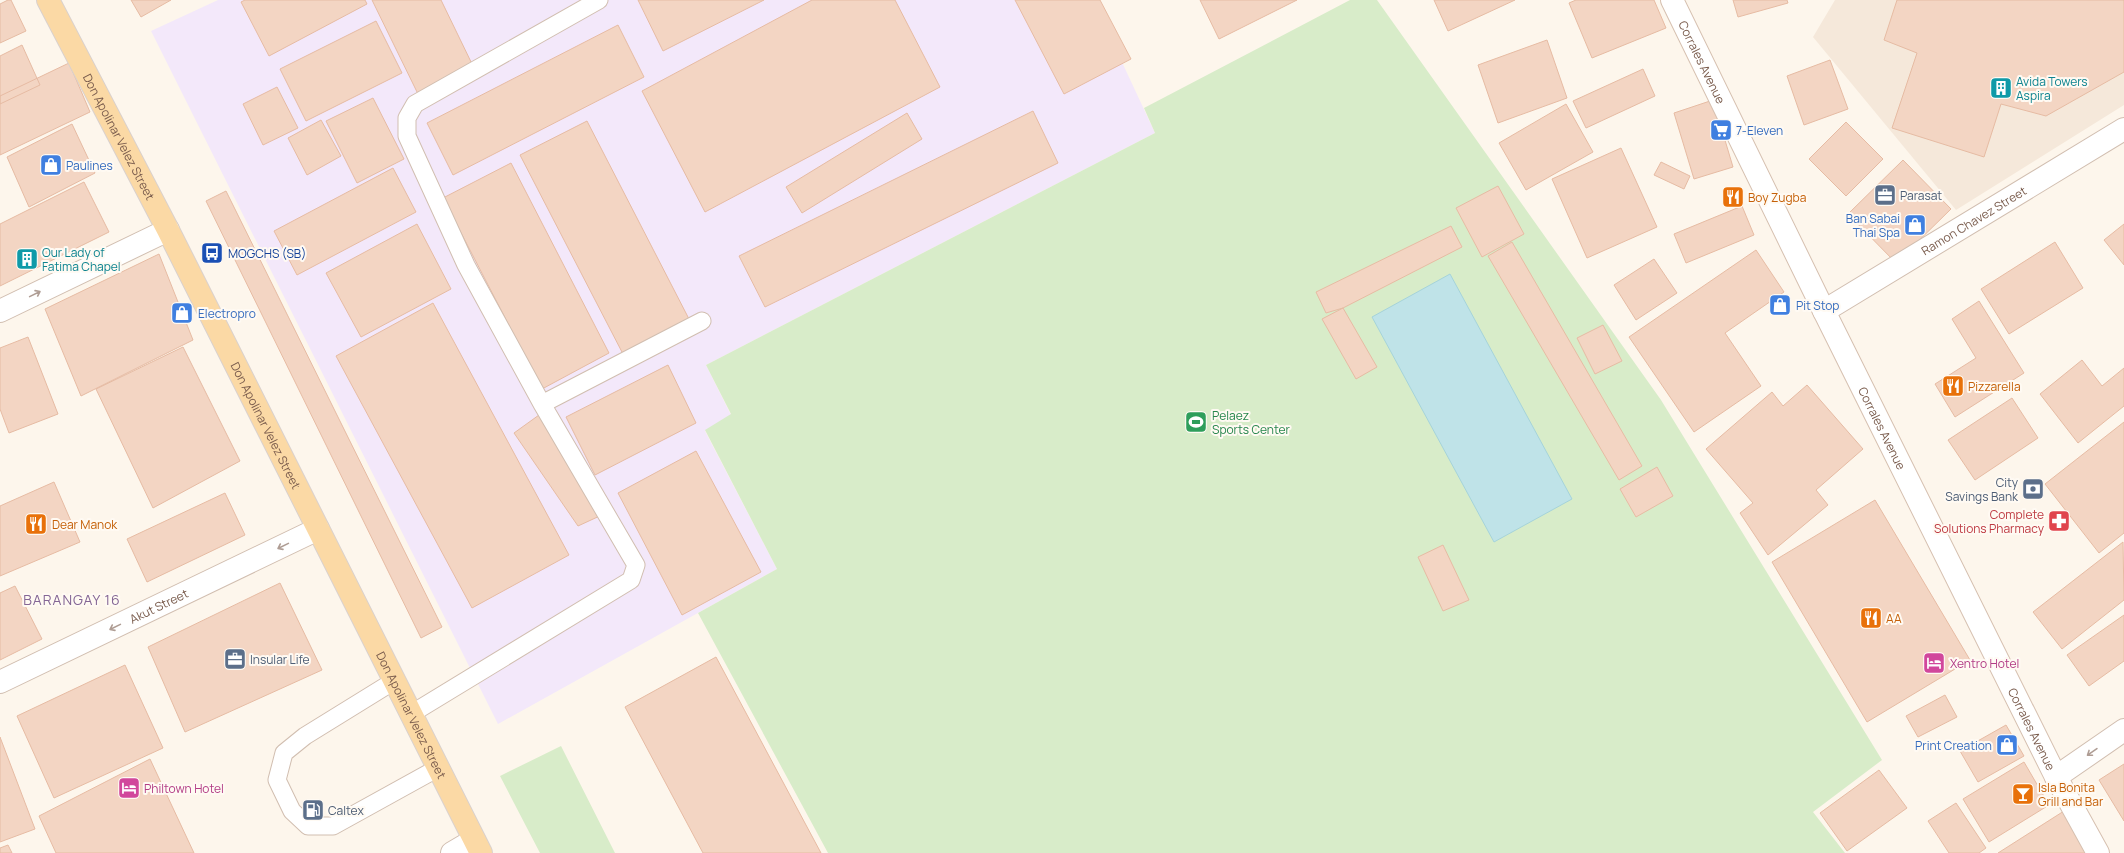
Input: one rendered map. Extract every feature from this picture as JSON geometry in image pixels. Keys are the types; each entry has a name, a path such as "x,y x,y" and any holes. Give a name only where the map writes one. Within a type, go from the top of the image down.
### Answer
{"main road":[{"name":"Don Apolinar Velez Street","path":"48,0 168,230 477,847"}],"street":[{"name":"Corrales Avenue","path":"1672,0 1824,311 2056,777 2098,853"},
{"name":"Ramon Chavez Street","path":"1824,311 2124,129"},
{"path":"0,311 168,230"},
{"name":"Akut Street","path":"0,682 318,530"},
{"path":"2056,777 2124,730"},
{"path":"452,853 477,847"}],"lane":[{"path":"411,714 631,580 636,565 542,404 466,265 407,136 407,118 415,104 598,0"},
{"path":"542,404 702,321"},
{"path":"394,681 305,736 284,753 277,780 292,811 308,826 333,826 438,768"}],"shaded area":[{"path":"218,0 1093,0 1155,133 706,365 731,415 705,431 777,569 498,724 151,31"},
{"name":"Avida Towers Aspira","path":"1835,0 2124,0 2124,105 1956,210 1813,37"}],"green space":[{"name":"Pelaez Sports Center","path":"1350,0 1377,0 1661,400 1882,760 1813,812 1845,853 828,853 698,613 777,569 705,430 731,414 706,365 1155,133 1144,108"},
{"path":"561,746 615,853 540,853 500,776"}],"water":[{"path":"1450,274 1572,499 1494,542 1372,317"}],"building":[{"path":"11,0 26,31 0,43 0,4"},
{"path":"131,0 171,0 141,17"},
{"path":"245,0 365,0 367,4 269,56 241,2"},
{"path":"372,0 441,0 473,66 418,94"},
{"path":"638,0 764,0 663,51"},
{"path":"812,0 895,0 940,87 705,212 642,91"},
{"path":"1015,0 1100,0 1131,59 1064,94"},
{"path":"1200,0 1297,0 1219,39"},
{"path":"1434,0 1515,0 1448,31"},
{"path":"1576,0 1654,0 1666,28 1592,58 1569,3"},
{"path":"1733,0 1787,0 1788,3 1738,17"},
{"name":"Avida Towers Aspira","path":"1897,0 2124,0 2124,72 2046,116 2001,104 1984,157 1892,128 1917,53 1884,40"},
{"path":"376,21 402,73 306,121 280,69"},
{"path":"618,25 644,77 453,175 427,123"},
{"path":"1547,40 1567,98 1498,123 1478,65"},
{"path":"22,45 40,85 0,104 0,56"},
{"path":"1830,60 1848,109 1804,125 1787,76"},
{"path":"69,63 90,112 0,155 0,96"},
{"path":"1643,69 1655,96 1586,128 1573,101"},
{"path":"277,87 298,128 263,145 243,104"},
{"path":"373,98 404,159 357,183 326,121"},
{"path":"1713,100 1733,167 1694,179 1674,113"},
{"path":"1566,104 1593,152 1526,190 1499,143"},
{"path":"1033,111 1058,163 765,307 739,256"},
{"path":"907,113 922,139 802,213 786,187"},
{"path":"321,120 341,156 307,175 288,138"},
{"path":"587,121 689,319 623,354 520,155"},
{"path":"1846,122 1883,159 1846,196 1809,159"},
{"name":"Paulines","path":"72,124 95,173 29,207 7,157"},
{"path":"1621,148 1657,227 1587,258 1552,179"},
{"path":"1903,160 1951,209 1896,263 1848,214"},
{"path":"1661,162 1690,176 1684,189 1654,175"},
{"path":"511,163 609,353 542,389 443,198"},
{"path":"393,168 416,212 297,275 274,231"},
{"name":"Our Lady of Fatima Chapel","path":"84,182 109,232 0,286 0,224"},
{"path":"1498,186 1524,234 1482,257 1456,208"},
{"path":"226,191 442,627 421,638 206,201"},
{"path":"1742,206 1754,235 1686,263 1674,234"},
{"path":"417,224 451,289 361,337 326,273"},
{"path":"2124,224 2124,265 2104,240"},
{"path":"1451,226 1462,247 1343,308 1326,313 1316,292"},
{"path":"1512,242 1642,466 1619,480 1488,256"},
{"path":"2055,242 2083,288 2009,334 1981,289"},
{"path":"1756,250 1784,292 1725,333 1761,386 1694,432 1629,337"},
{"path":"159,254 193,340 81,396 45,309"},
{"path":"1654,259 1677,293 1636,320 1614,285"},
{"path":"1979,301 2024,373 1955,417 1935,384 1976,358 1952,319"},
{"path":"433,303 569,555 472,608 336,356"},
{"path":"1343,308 1377,367 1356,379 1322,319"},
{"path":"1603,325 1622,361 1595,374 1577,338"},
{"path":"28,337 58,414 9,433 0,409 0,348"},
{"path":"183,347 240,461 153,508 96,389"},
{"path":"2082,360 2102,386 2124,368 2124,406 2078,443 2040,394"},
{"path":"668,365 696,423 595,475 566,417"},
{"path":"1807,385 1863,449 1816,490 1828,505 1768,555 1740,513 1753,503 1706,449 1772,392 1783,406"},
{"path":"2012,398 2038,438 1975,480 1948,440"},
{"path":"539,415 604,514 578,526 514,433"},
{"path":"2124,422 2124,533 2099,553 2045,484"},
{"path":"696,451 761,572 682,615 618,493"},
{"path":"1657,467 1673,496 1636,517 1620,489"},
{"name":"Dear Manok","path":"54,482 80,542 0,576 0,506"},
{"path":"225,493 245,535 147,582 127,539"},
{"path":"1875,500 1970,660 1867,722 1772,562"},
{"path":"2123,542 2124,600 2062,649 2033,612"},
{"path":"1443,545 1469,600 1443,611 1418,557"},
{"name":"Insular Life","path":"280,583 322,670 185,732 148,647"},
{"path":"15,586 42,639 0,660 0,593"},
{"path":"2124,615 2124,661 2089,686 2067,655"},
{"path":"716,657 821,853 703,853 625,707"},
{"path":"125,665 163,748 54,798 17,716"},
{"path":"1945,695 1957,717 1918,737 1906,716"},
{"path":"2006,725 2024,756 1978,782 1960,751"},
{"path":"0,737 35,829 0,842"},
{"name":"Philtown Hotel","path":"150,759 194,853 56,853 39,816"},
{"path":"2024,762 2049,805 1989,842 1963,799"},
{"path":"2124,764 2124,821 2099,780"},
{"path":"1879,770 1907,808 1847,851 1820,813"},
{"path":"1956,803 1986,848 1979,853 1949,853 1928,821"},
{"path":"2064,811 2090,853 1998,853"},
{"path":"8,845 12,853 0,853 0,848"}],"place":[{"name":"Avida Towers Aspira","path":"2001,88"},
{"name":"7-Eleven","path":"1721,130"},
{"name":"Paulines","path":"51,165"},
{"name":"Parasat","path":"1885,195"},
{"name":"Boy Zugba","path":"1733,197"},
{"name":"Ban Sabai Thai Spa","path":"1915,225"},
{"name":"MOGCHS (SB)","path":"212,253"},
{"name":"Our Lady of Fatima Chapel","path":"27,259"},
{"name":"Pit Stop","path":"1780,305"},
{"name":"Electropro","path":"182,313"},
{"name":"Pizzarella","path":"1953,386"},
{"name":"Pelaez Sports Center","path":"1196,422"},
{"name":"City Savings Bank","path":"2033,489"},
{"name":"Complete Solutions Pharmacy","path":"2059,521"},
{"name":"Dear Manok","path":"36,524"},
{"name":"AA","path":"1871,618"},
{"name":"Insular Life","path":"235,659"},
{"name":"Xentro Hotel","path":"1934,663"},
{"name":"Print Creation","path":"2007,745"},
{"name":"Philtown Hotel","path":"129,788"},
{"name":"Isla Bonita Grill and Bar","path":"2023,794"},
{"name":"Caltex","path":"313,810"}],"district":[{"name":"BARANGAY 16","path":"72,599"}]}
